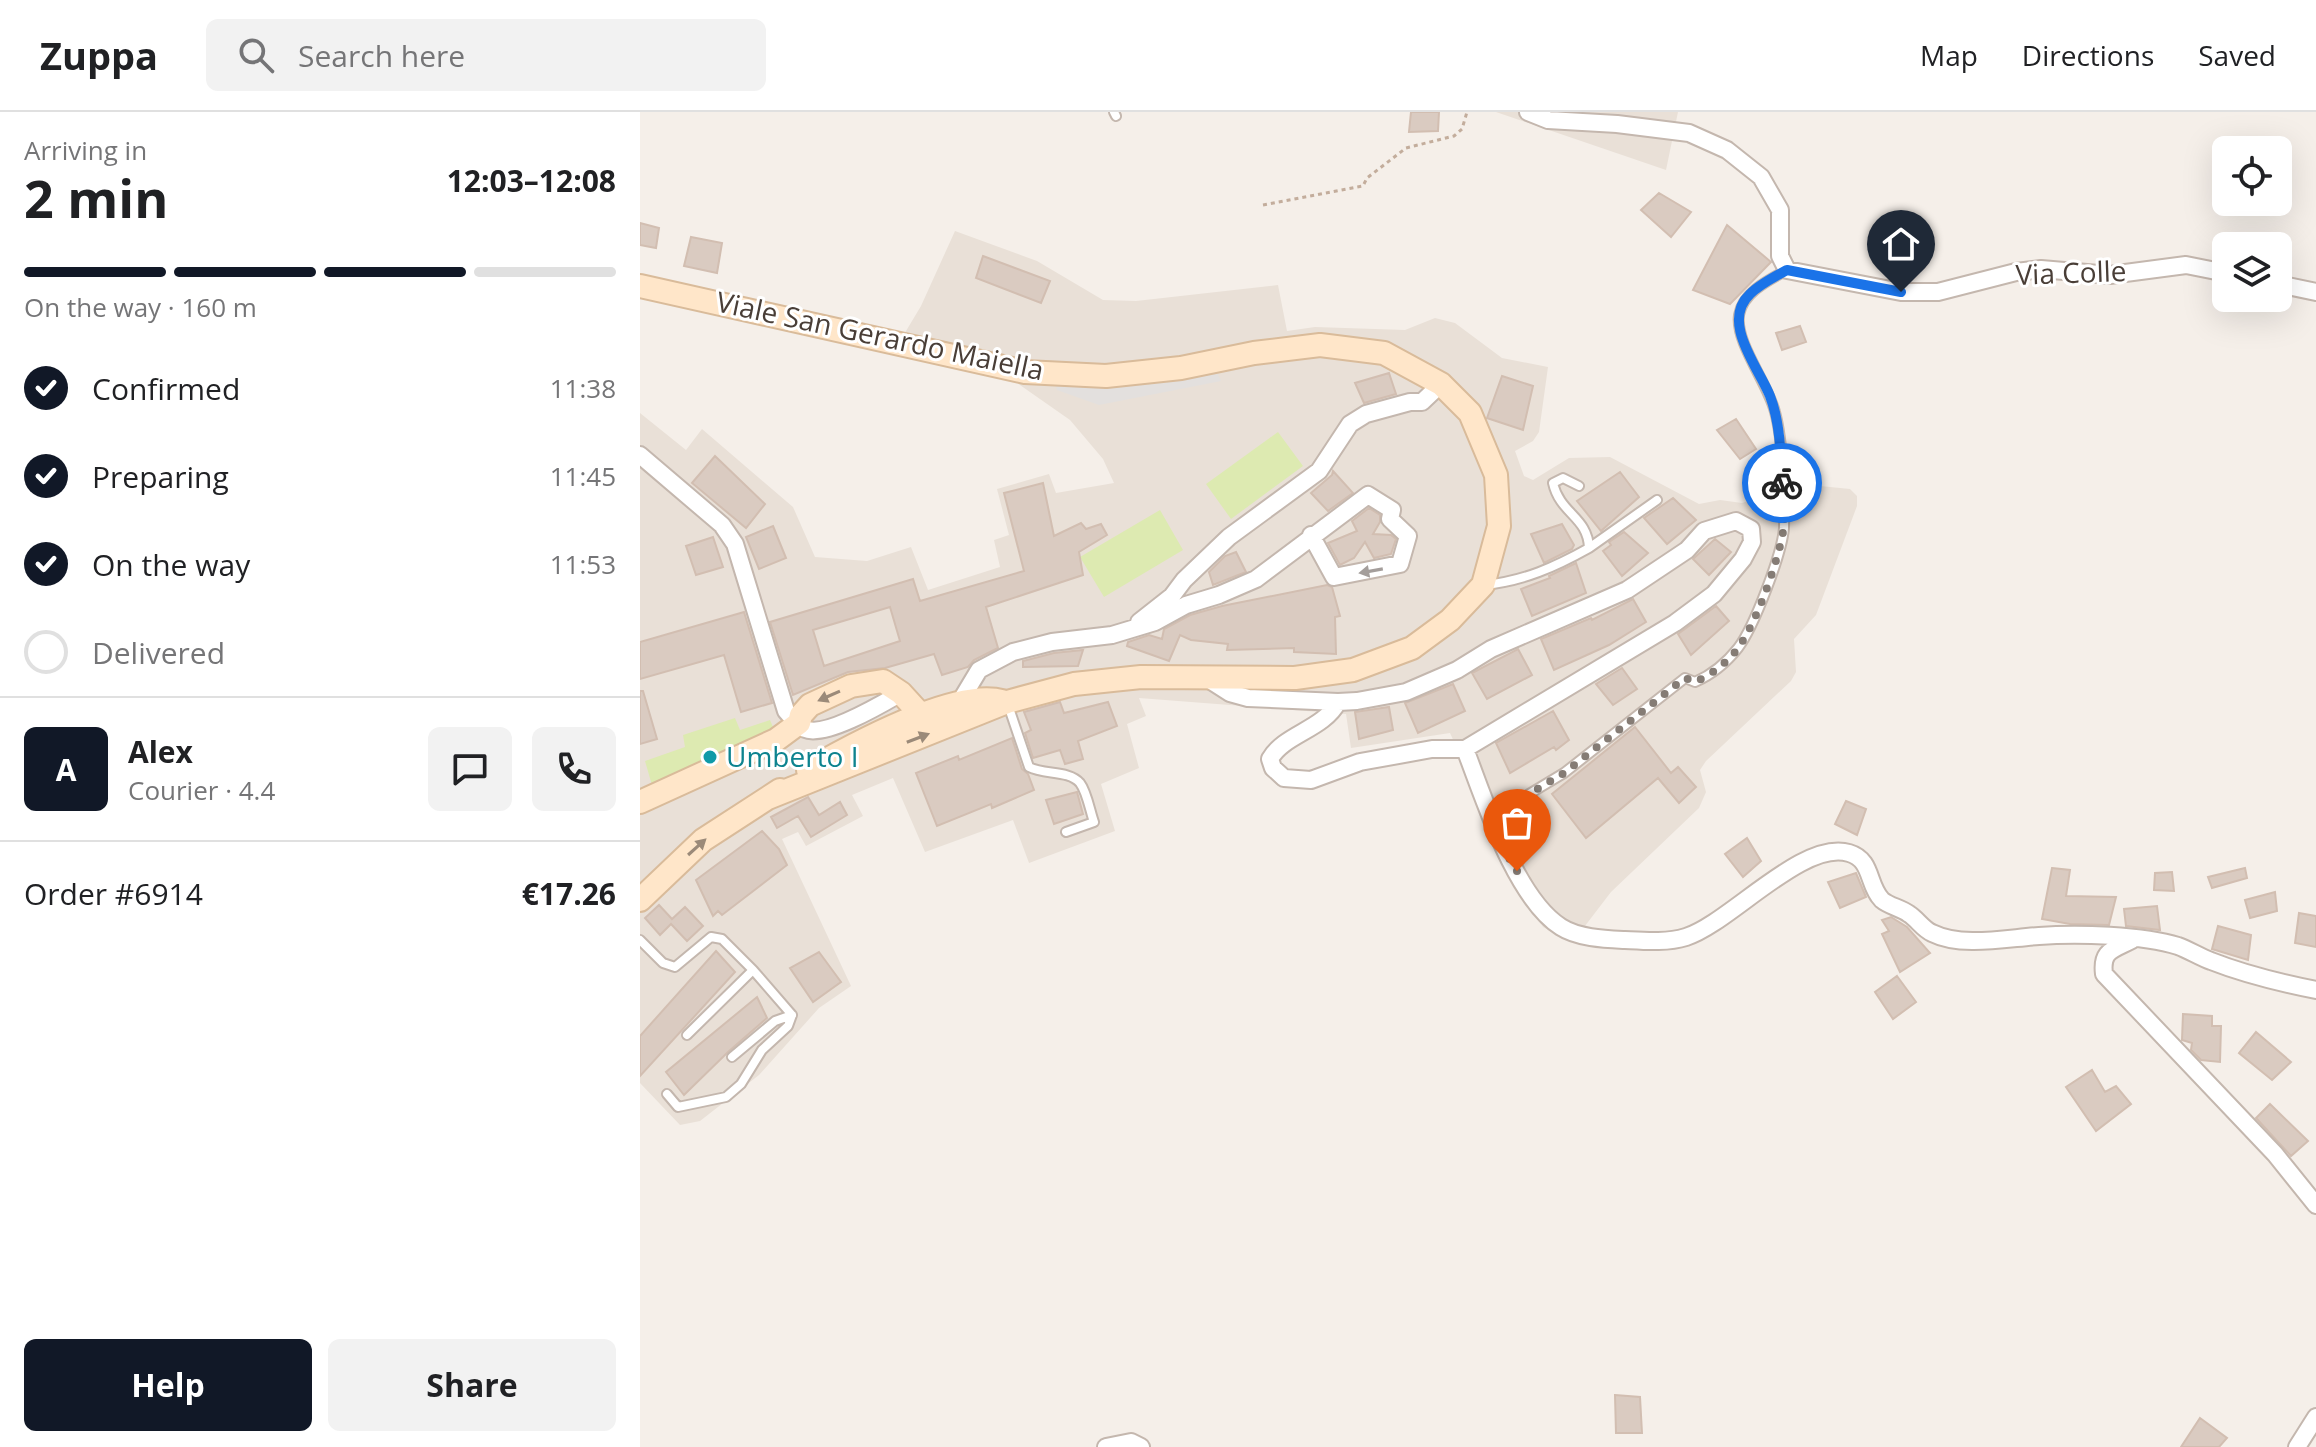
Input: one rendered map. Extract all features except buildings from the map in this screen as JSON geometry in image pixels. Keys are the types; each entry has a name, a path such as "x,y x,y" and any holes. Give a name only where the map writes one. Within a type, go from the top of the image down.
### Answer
{"main road":[{"name":"Viale San Gerardo Maiella","path":"640,286 1025,372 1106,376 1181,368 1254,353 1320,345 1384,353 1441,384 1470,413 1496,475 1499,526 1483,585 1450,620 1412,648 1353,670 1295,678 1141,677 1074,684 1007,702 994,699 961,700"},
{"path":"640,802 776,740 799,723 801,715 810,705 851,686 883,681 901,693 922,716"},
{"path":"640,900 703,840 843,750 961,700"},
{"path":"768,798 1007,702"}],"street":[{"path":"1528,112 1548,120 1689,133 1727,150 1761,177 1780,210 1780,256 1787,270"},
{"name":"Via Colle","path":"1787,270 1901,292 1938,292 2016,272 2041,269 2110,275 2186,265 2212,270"},
{"path":"2292,287 2316,292"},
{"path":"1132,627 1172,596 1184,580 1229,537 1319,471 1350,424 1366,414 1410,402 1422,402 1441,384"},
{"path":"640,455 722,525 735,544 786,711 799,723"},
{"path":"961,700 979,670 1013,652 1052,642 1112,635 1155,622 1186,605 1256,579 1311,535 1368,495 1392,510 1390,519 1408,536 1400,564 1334,577 1311,535"},
{"path":"1204,676 1230,693 1248,698 1338,702 1406,692 1457,670 1491,649 1627,590 1687,550 1704,531 1736,521 1751,529 1752,542 1743,559 1714,594 1675,623 1465,749 1432,749 1360,762 1311,780 1284,778 1273,768 1270,759 1275,750 1312,728 1338,702"},
{"path":"1465,749 1496,836 1544,914 1563,930 1600,939 1686,937 1715,922 1815,856 1833,851 1848,852 1862,859 1872,874 1875,891 1884,901 1909,914 1929,933 1944,937 2007,940 2039,936 2133,939 2177,946 2212,962 2316,990"},
{"path":"2133,939 2107,952 2102,962 2104,974 2275,1154 2316,1205"},
{"path":"2297,1447 2316,1417"},
{"path":"1106,1447 1131,1442 1141,1447"}],"lane":[{"path":"1491,817 1564,773 1685,678 1695,682 1708,676 1738,648 1773,568 1784,530 1776,415 1740,332 1739,313 1747,296 1787,270"},
{"path":"1579,486 1563,478 1553,483 1557,499 1589,535 1589,548"},
{"path":"1483,585 1509,583 1538,575 1589,548 1657,500"},
{"path":"1007,702 1029,767 1038,772 1072,777 1081,784 1094,822 1066,832"},
{"path":"640,940 663,963 675,967 711,937 722,939 792,1015"},
{"path":"687,1035 753,970"},
{"path":"732,1057 775,1021 792,1015"},
{"path":"667,1094 678,1107 726,1097 741,1084 762,1050 788,1026 792,1015"}],"path":[{"path":"1263,205 1363,186 1367,178 1406,148 1454,136 1462,129 1467,112"}],"shaded area":[{"path":"1496,112 1678,112 1666,170"},
{"path":"955,231 1037,261 1103,300 1136,301 1278,285 1287,331 1315,327 1405,330 1435,318 1455,323 1502,358 1548,367 1539,432 1533,441 1515,451 1524,476 1533,480 1569,458 1610,457 1699,504 1751,500 1761,480 1850,489 1857,496 1857,506 1816,615 1794,639 1796,672 1791,681 1706,761 1700,770 1706,792 1699,808 1611,892 1575,939 1560,936 1543,927 1498,855 1483,804 1450,733 1351,748 1346,714 1139,698 1146,716 1127,724 1139,768 1101,784 1115,831 1029,863 1013,820 925,852 893,778 852,795 863,816 806,846 798,832 782,839 851,986 819,1008 759,1075 700,1121 680,1125 640,1083 640,413 686,450 702,429 793,507 815,557 867,561 911,547 928,590 1000,567 994,540 1009,535 997,489 1049,474 1056,493 1114,483 1103,459 1070,420 1010,378 897,346 921,306"},
{"path":"1213,364 1221,381 1099,405 1057,390 1054,377"}],"green space":[{"path":"1278,432 1303,466 1231,519 1206,484"},
{"path":"1160,510 1183,550 1104,597 1080,557"},
{"path":"735,718 740,730 770,720 775,732 656,799 645,761 685,747 683,735"}],"way so far":[{"path":"1517,871 1496,836 1491,817 1564,773 1685,678 1695,682 1708,676 1738,648 1752,621 1779,549 1784,530 1782,483"}],"place":[{"name":"Umberto I","path":"710,757"}],"route":[{"path":"1782,483 1776,415 1740,332 1739,313 1747,296 1787,270 1901,292"}]}
